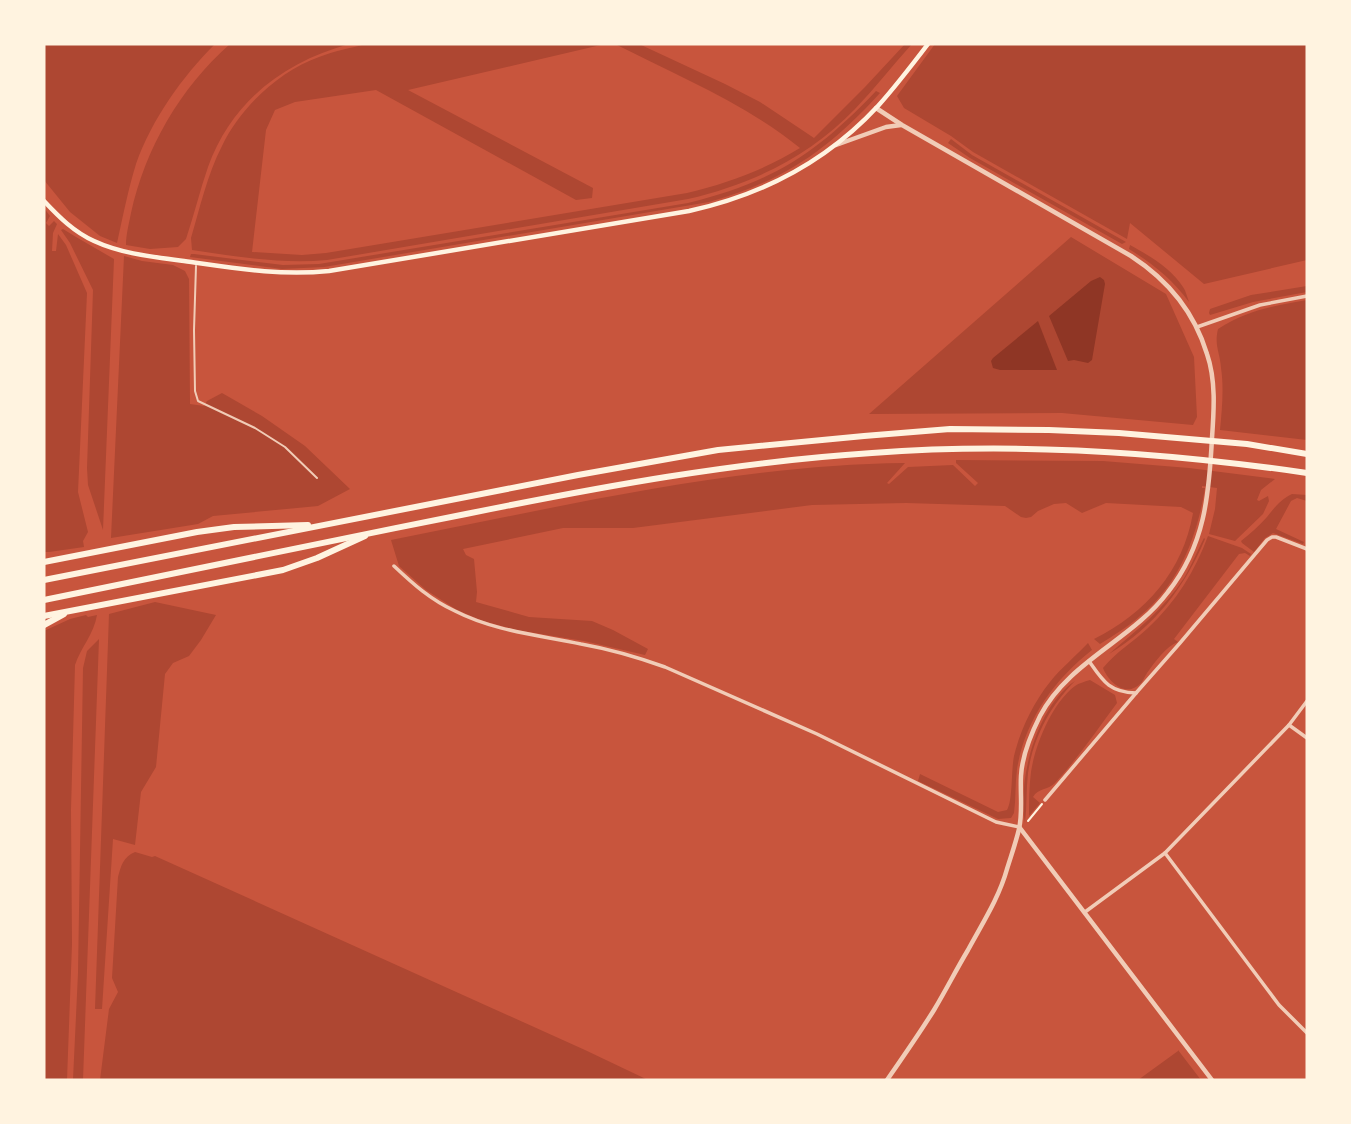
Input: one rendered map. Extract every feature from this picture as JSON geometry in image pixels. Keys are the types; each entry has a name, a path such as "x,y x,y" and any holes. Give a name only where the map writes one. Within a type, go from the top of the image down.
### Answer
{"highway":[{"path":"44,580 627,465 718,450 950,429 1119,433 1247,444 1307,454"},
{"path":"44,600 376,531 645,479 718,468 872,453 976,449 1111,452 1307,473"},
{"path":"44,562 234,527 326,524"},
{"path":"44,616 283,570 376,531"},
{"path":"44,556 75,555"},
{"path":"44,625 72,610"}],"main road":[{"path":"44,201 63,221 101,244 143,255 283,274 329,271 689,211 757,191 806,166 836,145 876,108 928,44"}],"street":[{"path":"876,108 1131,256 1166,283 1197,327 1208,355 1213,413 1209,487 1200,533 1191,555 1174,585 1145,618 1077,670 1042,713 1031,734 1021,772 1020,827 1006,874 984,921 933,1011 887,1080"},
{"path":"836,145 886,127 902,125"},
{"path":"1197,327 1259,305 1307,296"},
{"path":"1045,800 1267,540 1276,537 1307,549"},
{"path":"394,566 418,589 456,612 514,632 583,644 664,667 817,734 996,822 1020,827 1212,1080"},
{"path":"1089,661 1105,683 1113,689 1136,693"},
{"path":"1085,912 1165,853 1289,725 1307,701"},
{"path":"1289,725 1307,738"},
{"path":"1165,853 1279,1004 1307,1034"}],"lane":[{"path":"196,263 194,330 195,391 198,401 255,428 285,447 317,478"}],"path":[{"path":"1028,821 1045,800"}],"shaded area":[{"path":"44,44 215,44 191,70 150,131 136,164 117,243 100,236 70,212 44,180"},
{"path":"230,44 349,44 325,52 282,73 246,104 218,144 208,167 186,239 178,247 150,249 126,245 137,189 155,143 195,80"},
{"path":"366,44 605,44 408,90 593,188 592,198 576,200 376,90 295,102 275,110 266,130 252,252 302,255 326,253 687,193 745,175 800,148 735,104 615,44 639,44 725,84 760,102 814,138 905,44 912,44 855,109 818,141 799,155 757,177 712,193 327,260 276,260 192,250 191,238 212,168 239,118 262,92 290,71 331,53"},
{"path":"935,44 1307,44 1307,260 1204,284 1130,223 1127,239 973,152 904,108 897,96"},
{"path":"876,91 880,93 861,113 803,161 760,184 709,202 324,267 282,269 190,257 194,254 283,265 319,264 688,203 745,186 791,163 813,149"},
{"path":"951,139 972,155 1126,242 1122,244 970,158 948,143"},
{"path":"44,208 50,216 46,223 49,226 54,221 57,224 53,233 52,251 56,251 58,234 66,245 87,293 78,492 88,532 83,541 84,547 49,552 44,552"},
{"path":"61,230 114,259 103,530 88,485 87,468 93,290"},
{"path":"1071,237 1166,294 1194,357 1197,417 1193,425 1062,413 869,414"},
{"path":"1130,245 1166,268 1178,280 1189,302 1162,272 1129,249"},
{"path":"124,256 173,265 185,271 189,279 190,404 204,406 207,401 222,393 262,416 305,446 350,489 318,506 213,516 198,524 111,538"},
{"path":"1100,277 1105,284 1092,360 1088,363 1068,361 1049,316 1091,281"},
{"path":"1307,286 1307,292 1253,302 1210,315 1209,313 1210,309 1251,295"},
{"path":"1307,300 1307,440 1220,430 1222,383 1217,345 1218,329 1250,313"},
{"path":"1038,321 1057,370 993,368 993,358"},
{"path":"956,460 1103,461 1275,479 1261,490 1257,500 1268,496 1269,501 1263,514 1235,541 1209,534 1217,488 1202,486 1205,488 1197,524 1176,574 1154,603 1140,616 1100,644 1094,639 1146,603 1171,572 1181,554 1193,513 1181,507 1106,503 1082,513 1066,503 1054,504 1026,518 1005,506 906,503 812,505 633,528 563,528 463,549 466,555 474,559 476,602 529,617 592,621 648,649 645,655 584,641 516,630 457,610 426,590 399,566 391,540 646,490 775,471 905,463 887,483 889,484 908,467 953,465 975,486 978,483"},
{"path":"1292,494 1307,495 1307,501 1297,498 1291,501 1276,529 1304,542 1303,544 1273,533 1265,538 1254,552 1242,543 1278,504"},
{"path":"1208,536 1251,554 1239,554 1174,639 1178,642 1161,655 1142,682 1130,689 1114,684 1103,668 1148,628 1176,597 1191,574"},
{"path":"1204,538 1188,573 1166,604 1140,631 1109,654 1168,600 1184,578"},
{"path":"155,602 216,615 189,656 173,663 165,674 156,767 141,792 135,845 113,839 102,1009 95,1009 109,614"},
{"path":"86,615 97,615 75,665 71,810 72,944 67,1080 44,1080 44,631"},
{"path":"99,639 83,1080 73,1080 78,973 83,668 87,651"},
{"path":"1088,643 1092,650 1065,674 1034,718 1021,751 1014,813 1011,818 998,819 918,781 920,774 998,812 1007,810 1014,756 1028,718 1050,682"},
{"path":"1090,680 1115,695 1117,703 1055,783 1035,794 1033,797 1040,803 1029,816 1031,772 1046,725 1067,693"},
{"path":"1075,681 1050,712 1038,735 1028,773 1025,823 1024,786 1033,745 1050,708"},
{"path":"135,852 155,856 648,1080 100,1080 109,1009 118,992 112,978 118,877 125,859"},
{"path":"1178,1051 1201,1080 1138,1080"}]}
